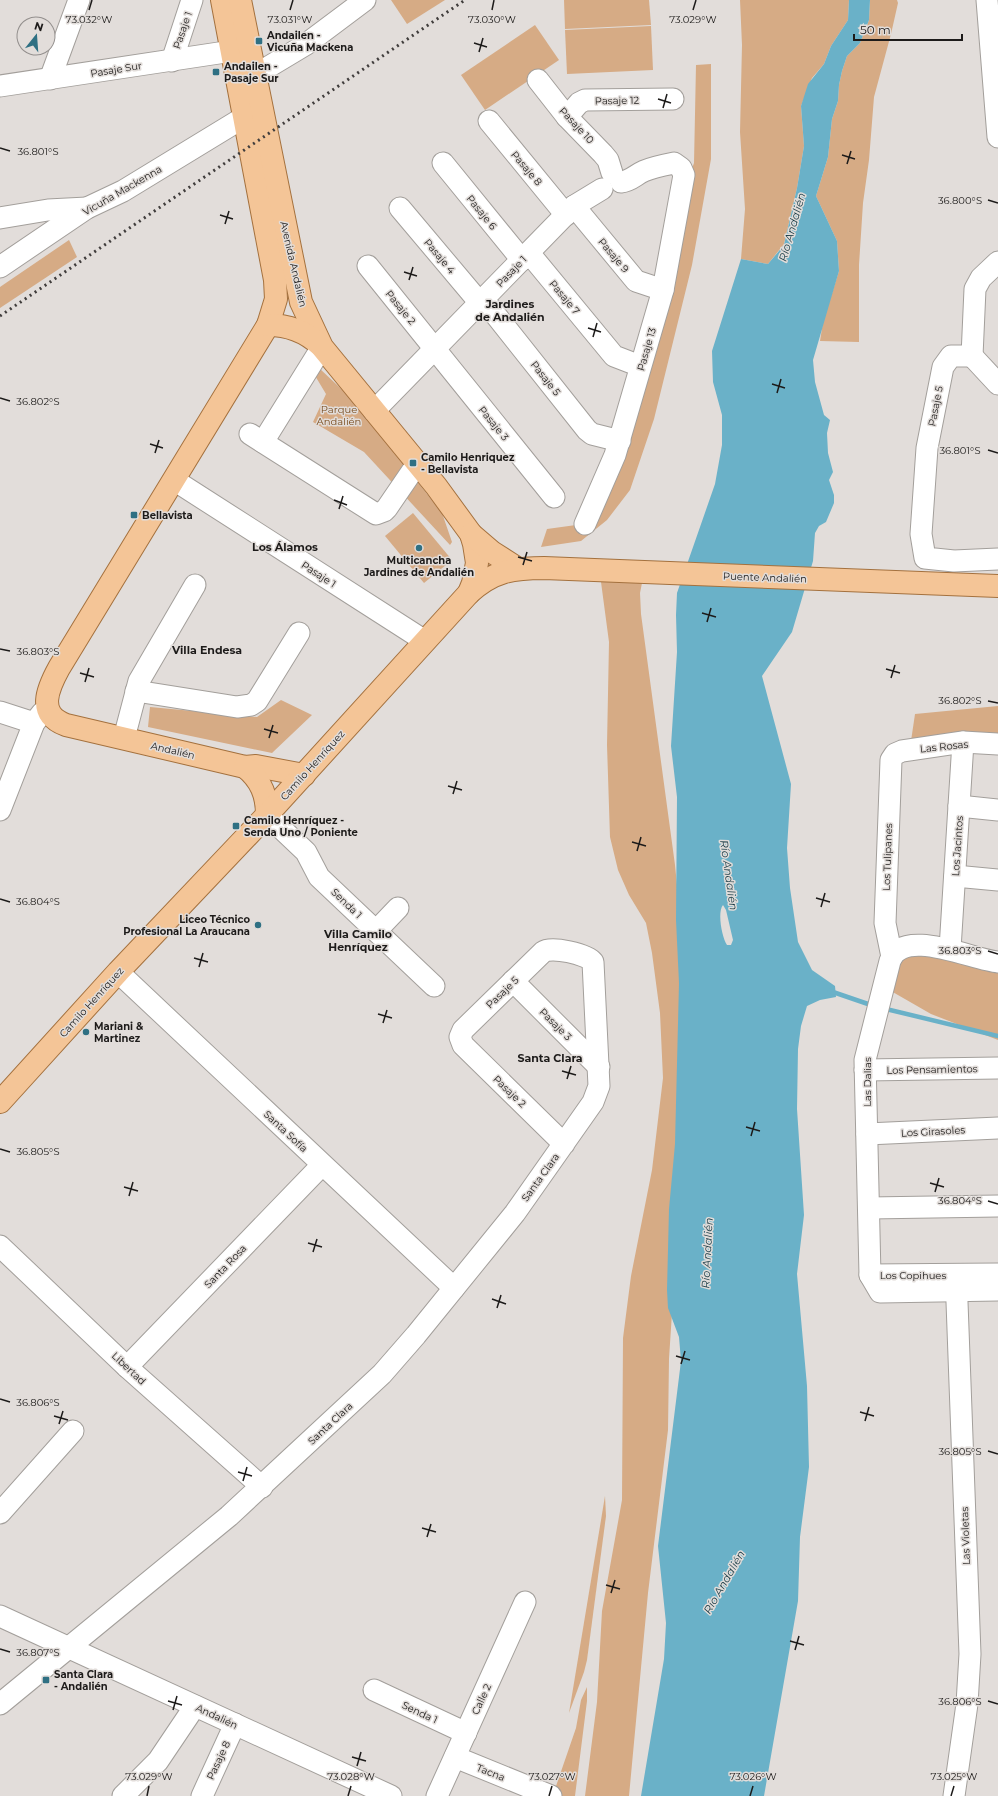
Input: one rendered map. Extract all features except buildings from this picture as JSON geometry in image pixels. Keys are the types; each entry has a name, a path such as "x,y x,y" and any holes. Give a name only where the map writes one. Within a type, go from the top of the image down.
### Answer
{"main road":[{"name":"Avenida Andalién","path":"222,0 246,116 275,280 276,299 268,325"},
{"name":"Avenida Andalién","path":"240,0 301,302 322,347 417,464 470,534 474,544 477,563 469,594"},
{"path":"41,716 54,678 268,325 293,328 314,339 322,347"},
{"path":"470,534 492,552 517,568"},
{"name":"Camilo Henríquez","path":"0,1102 118,972 267,816 469,594 494,576 517,568 544,568"},
{"name":"Puente Andalién","path":"544,568 992,586"},
{"name":"Andalién","path":"41,716 53,718 61,723 245,767 267,768 304,775"},
{"path":"245,767 259,781 263,789 267,816"}],"street":[{"path":"50,79 78,0"},
{"name":"Pasaje 1","path":"172,61 192,0"},
{"path":"255,75 305,45 365,0"},
{"path":"987,0 995,65 998,137"},
{"name":"Pasaje Sur","path":"0,86 232,51"},
{"name":"Pasaje 10","path":"538,80 567,117 608,160 612,181"},
{"name":"Pasaje 12","path":"567,117 579,103 585,100 673,99"},
{"name":"Vicuña Mackenna","path":"0,267 87,208 123,191 246,116"},
{"name":"Pasaje 8","path":"489,121 570,211"},
{"name":"Pasaje 6","path":"443,163 525,256"},
{"name":"Pasaje 1","path":"374,411 570,211 612,181 631,180 642,172 674,163 681,168"},
{"name":"Pasaje 13","path":"585,524 610,469 620,441 640,366 663,290 684,175 681,168"},
{"path":"0,218 48,210 87,208"},
{"name":"Pasaje 4","path":"400,208 482,301"},
{"name":"Pasaje 9","path":"570,211 636,281 663,290"},
{"path":"998,244 995,250 998,260 981,278 974,289 972,356 998,384"},
{"name":"Pasaje 7","path":"525,256 614,356 640,366"},
{"name":"Pasaje 2","path":"368,266 435,349"},
{"name":"Pasaje 5","path":"482,301 587,430 592,434 620,441"},
{"path":"322,347 257,438 376,514 380,514 387,508 417,464"},
{"name":"Pasaje 3","path":"435,349 554,497"},
{"name":"Pasaje 5","path":"972,356 951,356 943,367 927,448 921,534 925,558 954,561 998,559"},
{"name":"Pasaje 1","path":"174,480 425,641"},
{"path":"124,738 136,691 146,668 195,585"},
{"path":"136,691 237,706 251,705 261,695 300,633"},
{"path":"0,712 41,716 0,810"},
{"name":"Las Rosas","path":"893,757 902,751 963,742 998,744"},
{"name":"Los Jacintos","path":"950,949 963,742"},
{"name":"Los Tulipanes","path":"892,957 885,923 890,764 893,757"},
{"path":"959,806 998,810"},
{"name":"Senda 1","path":"267,816 303,848 309,856 319,876 434,986"},
{"path":"955,876 998,880"},
{"path":"376,930 398,908"},
{"path":"892,957 901,948 914,945 950,949 978,959 998,962"},
{"name":"Pasaje 5","path":"460,1037 464,1030 513,981 548,949 555,949 591,959 593,966 599,1076"},
{"name":"Las Dalias","path":"870,1276 865,1060 892,957"},
{"name":"Santa Sofía","path":"118,972 454,1288"},
{"name":"Pasaje 3","path":"513,981 599,1076"},
{"name":"Pasaje 2","path":"460,1037 463,1045 564,1144"},
{"name":"Los Pensamientos","path":"865,1070 998,1068"},
{"name":"Santa Clara","path":"0,1704 197,1544 262,1487 386,1369 515,1212 593,1102 599,1076"},
{"name":"Los Girasoles","path":"867,1134 998,1128"},
{"name":"Santa Rosa","path":"127,1367 322,1165"},
{"path":"869,1208 998,1206"},
{"name":"Libertad","path":"0,1246 127,1367 262,1487"},
{"name":"Los Copihues","path":"956,1283 998,1274"},
{"name":"Los Copihues","path":"870,1276 956,1283 998,1290"},
{"name":"Las Violetas","path":"954,1796 967,1704 970,1654 956,1283"},
{"path":"0,1513 73,1431"},
{"name":"Calle 2","path":"437,1796 525,1602"},
{"name":"Andalién","path":"0,1616 391,1796"},
{"name":"Senda 1","path":"374,1690 466,1733"},
{"path":"123,1796 158,1761 195,1706"},
{"name":"Pasaje 8","path":"202,1796 235,1724"},
{"name":"Tacna","path":"455,1757 551,1796"}],"green space":[{"path":"391,0 445,0 407,24"},
{"path":"564,0 649,0 651,25 565,29"},
{"path":"740,0 849,0 848,20 831,46 824,64 812,78 801,106 804,146 797,188 784,244 768,264 741,259 745,209 740,132 742,45"},
{"path":"870,0 897,0 898,3 874,97 869,160 863,203 859,265 859,342 820,341 823,322 839,271 837,241 816,196 828,157 832,119 838,101 842,71 847,56 860,43 869,20"},
{"path":"535,25 559,60 485,110 461,75"},
{"path":"651,26 653,70 567,74 565,30"},
{"path":"711,64 711,159 692,265 654,419 630,490 607,520 581,541 541,547 547,529 576,525 597,513 677,211 694,163 696,65"},
{"path":"69,240 77,257 0,308 0,287"},
{"name":"Parque Andalién","path":"319,368 352,399 442,513 452,542 450,545 364,452 313,422 326,394 314,374"},
{"name":"Multicancha Jardines de Andalién","path":"413,513 452,560 424,583 385,536"},
{"path":"643,578 640,593 641,614 675,865 682,935 677,1236 669,1359 668,1430 648,1593 629,1796 585,1796 597,1702 602,1611 622,1500 623,1338 631,1276 652,1170 663,1078 660,1013 652,953 646,923 629,895 618,870 610,837 607,745 609,642 601,582"},
{"path":"281,700 312,715 272,753 148,727 150,707 257,717"},
{"path":"998,706 998,738 911,741 915,714"},
{"path":"914,955 998,966 998,1040 931,1014 884,987 892,957 910,957"},
{"path":"605,1496 606,1516 587,1660 569,1713"},
{"path":"587,1687 587,1701 575,1796 559,1796 555,1789 576,1728 581,1700"}],"water":[{"name":"Río Andalién","path":"849,0 870,0 869,20 860,43 847,56 842,71 838,101 832,119 828,157 816,196 837,241 839,271 813,360 815,382 824,415 830,420 827,433 828,453 833,472 829,480 834,495 834,503 826,522 819,526 815,533 813,561 792,632 762,676 791,784 787,848 790,888 798,942 812,970 835,986 836,997 820,1000 807,1006 801,1026 798,1049 797,1109 804,1215 797,1274 807,1386 809,1467 800,1537 798,1601 764,1796 641,1796 664,1659 666,1623 658,1546 681,1361 679,1337 668,1308 667,1290 669,1209 675,1144 679,983 676,920 677,797 671,746 677,652 677,593 715,484 722,445 722,415 713,382 712,351 741,259 768,264 784,245 797,188 804,146 801,106 808,84 824,64 831,46 848,20","holes":["723,905 726,910 733,940 731,945 727,945 725,942 720,919 721,908"]}],"waterway":[{"path":"830,991 868,1004"},
{"path":"886,1009 998,1036"}],"railway":[{"path":"0,316 465,0"}],"place":[{"name":"Andailen - Vicuña Mackena","path":"259,41"},
{"name":"Andailen - Pasaje Sur","path":"216,72"},
{"name":"Camilo Henriquez - Bellavista","path":"413,463"},
{"name":"Bellavista","path":"134,515"},
{"name":"Multicancha Jardines de Andalién","path":"419,548"},
{"name":"Camilo Henríquez - Senda Uno / Poniente","path":"236,826"},
{"name":"Liceo Técnico Profesional La Araucana","path":"258,925"},
{"name":"Mariani & Martinez","path":"86,1032"},
{"name":"Santa Clara - Andalién","path":"46,1680"}],"district":[{"name":"Jardines de Andalién","path":"510,310"},
{"name":"Los Álamos","path":"285,547"},
{"name":"Villa Endesa","path":"207,650"},
{"name":"Villa Camilo Henríquez","path":"358,940"},
{"name":"Santa Clara","path":"550,1058"}]}
